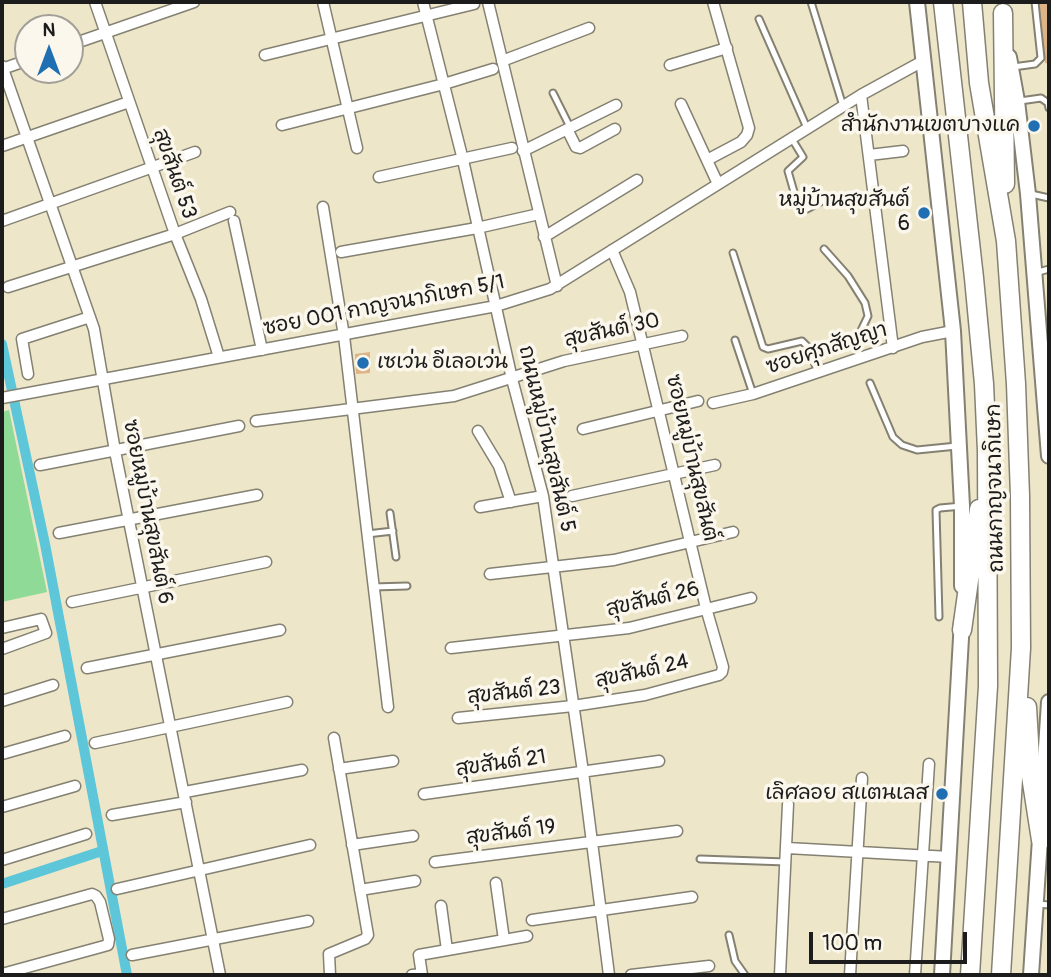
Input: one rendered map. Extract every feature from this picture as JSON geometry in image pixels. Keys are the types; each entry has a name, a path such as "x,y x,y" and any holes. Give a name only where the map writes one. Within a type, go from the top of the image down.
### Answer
{"highway":[{"name":"ถนนกาญจนาภิเษก","path":"943,2 974,278 984,384 986,451 988,686 970,975"},
{"name":"ถนนกาญจนาภิเษก","path":"972,2 979,83 1006,241 1017,396 1020,496 1021,648 1001,975"},
{"path":"1002,7 1006,241"},
{"path":"962,630 986,451"},
{"path":"1021,648 1031,776 1041,840"}],"main road":[{"path":"917,2 953,331 962,506 962,630 942,975"},
{"path":"1002,7 1017,101 1035,273 1044,325 1049,456"},
{"path":"1031,975 1043,905 1041,840 1049,702"}],"street":[{"name":"สุขสันต์ 53","path":"95,2 175,234 201,299 219,357"},
{"path":"84,40 194,2"},
{"path":"323,2 357,148"},
{"name":"ถนนหมู่บ้านสุขสันต์ 5","path":"423,2 463,160 512,379 543,496 609,975"},
{"path":"488,2 557,286"},
{"path":"707,160 741,142 749,128 713,2"},
{"path":"265,55 474,4"},
{"path":"502,61 589,28"},
{"path":"670,65 727,48"},
{"name":"ซอย 001 กาญจนาภิเษก 5/1","path":"2,398 496,306 557,286 843,106 923,61"},
{"name":"ซอยหมู่บ้านสุขสันต์ 6","path":"2,68 74,267 99,349 115,451 201,868 220,975"},
{"path":"282,125 493,69"},
{"path":"861,95 893,348"},
{"path":"2,145 129,102"},
{"path":"681,104 718,184"},
{"path":"523,150 616,105"},
{"path":"569,128 576,147 580,148 615,129"},
{"path":"379,177 512,148"},
{"path":"869,155 902,151"},
{"path":"2,221 195,152"},
{"path":"544,237 637,180"},
{"path":"323,206 344,336 388,707"},
{"path":"341,252 478,228 538,214"},
{"path":"8,286 232,216 262,351"},
{"name":"ซอยหมู่บ้านสุขสันต์","path":"612,250 630,292 660,410 706,608 723,667 719,675"},
{"path":"28,374 22,339 90,317"},
{"name":"ซอยศุภสัญญา","path":"713,403 753,394 922,337 953,331"},
{"name":"สุขสันต์ 30","path":"256,421 454,396 564,360 682,335"},
{"path":"583,429 698,401"},
{"path":"40,465 239,426"},
{"path":"478,431 499,466 511,502"},
{"path":"572,496 715,465"},
{"path":"59,533 257,495"},
{"path":"480,507 543,496"},
{"path":"490,574 614,559 733,532"},
{"path":"72,602 266,562"},
{"name":"สุขสันต์ 26","path":"451,648 629,628 751,598"},
{"path":"2,628 41,619 46,634 2,649"},
{"path":"88,668 280,630"},
{"name":"สุขสันต์ 24","path":"573,706 645,695 719,675"},
{"path":"2,701 53,685"},
{"path":"95,743 287,702"},
{"name":"สุขสันต์ 23","path":"458,718 573,706"},
{"path":"2,754 65,736"},
{"path":"330,975 329,954 365,939 368,935 334,738"},
{"path":"340,769 393,761"},
{"name":"สุขสันต์ 21","path":"424,794 659,761"},
{"path":"915,975 929,764"},
{"path":"112,815 302,770"},
{"path":"850,975 862,778"},
{"path":"2,807 75,786"},
{"path":"780,975 788,804"},
{"name":"สุขสันต์ 19","path":"435,862 677,831"},
{"path":"2,860 86,834"},
{"path":"352,845 413,836"},
{"path":"117,889 310,845"},
{"path":"787,848 950,857"},
{"path":"360,890 415,881"},
{"path":"496,883 504,940"},
{"path":"2,919 92,894 100,902 109,939 108,944 2,974"},
{"path":"532,920 692,897"},
{"path":"441,906 447,950"},
{"path":"132,955 308,921"},
{"path":"419,975 419,955 527,936"},
{"path":"631,975 709,966"}],"lane":[{"path":"811,2 843,106"},
{"path":"1011,67 1035,64 1041,58 1035,2"},
{"path":"759,19 807,129"},
{"path":"553,93 569,128"},
{"path":"1017,101 1041,98 1048,103 1049,108"},
{"path":"792,138 803,157 788,171 799,206 807,209 832,196"},
{"path":"1028,194 1049,198"},
{"path":"824,249 848,276 865,303 868,316 857,339 859,359"},
{"path":"733,253 764,347 768,349 802,341 808,347 818,372"},
{"path":"1035,273 1049,269"},
{"path":"735,340 753,394"},
{"path":"870,383 893,437 902,445 917,450 959,446"},
{"path":"939,617 936,510 962,506"},
{"path":"390,513 396,557"},
{"path":"367,534 393,531"},
{"path":"373,587 407,586"},
{"path":"699,859 786,862"},
{"path":"729,935 735,961 745,975"}],"green space":[{"path":"9,410 47,592 2,602 2,412"}],"building":[{"path":"1038,2 1049,2 1049,64 1045,63"},
{"name":"เซเว่น อีเลอเว่น","path":"370,352 370,373 356,374 355,354"}],"waterway":[{"path":"2,344 45,544 127,975"},
{"path":"2,884 102,851"}],"place":[{"name":"สำนักงานเขตบางแค","path":"1034,126"},
{"name":"หมู่บ้านสุขสันต์ 6","path":"924,213"},
{"name":"เซเว่น อีเลอเว่น","path":"363,363"},
{"name":"เลิศลอย สแตนเลส","path":"942,794"}]}
